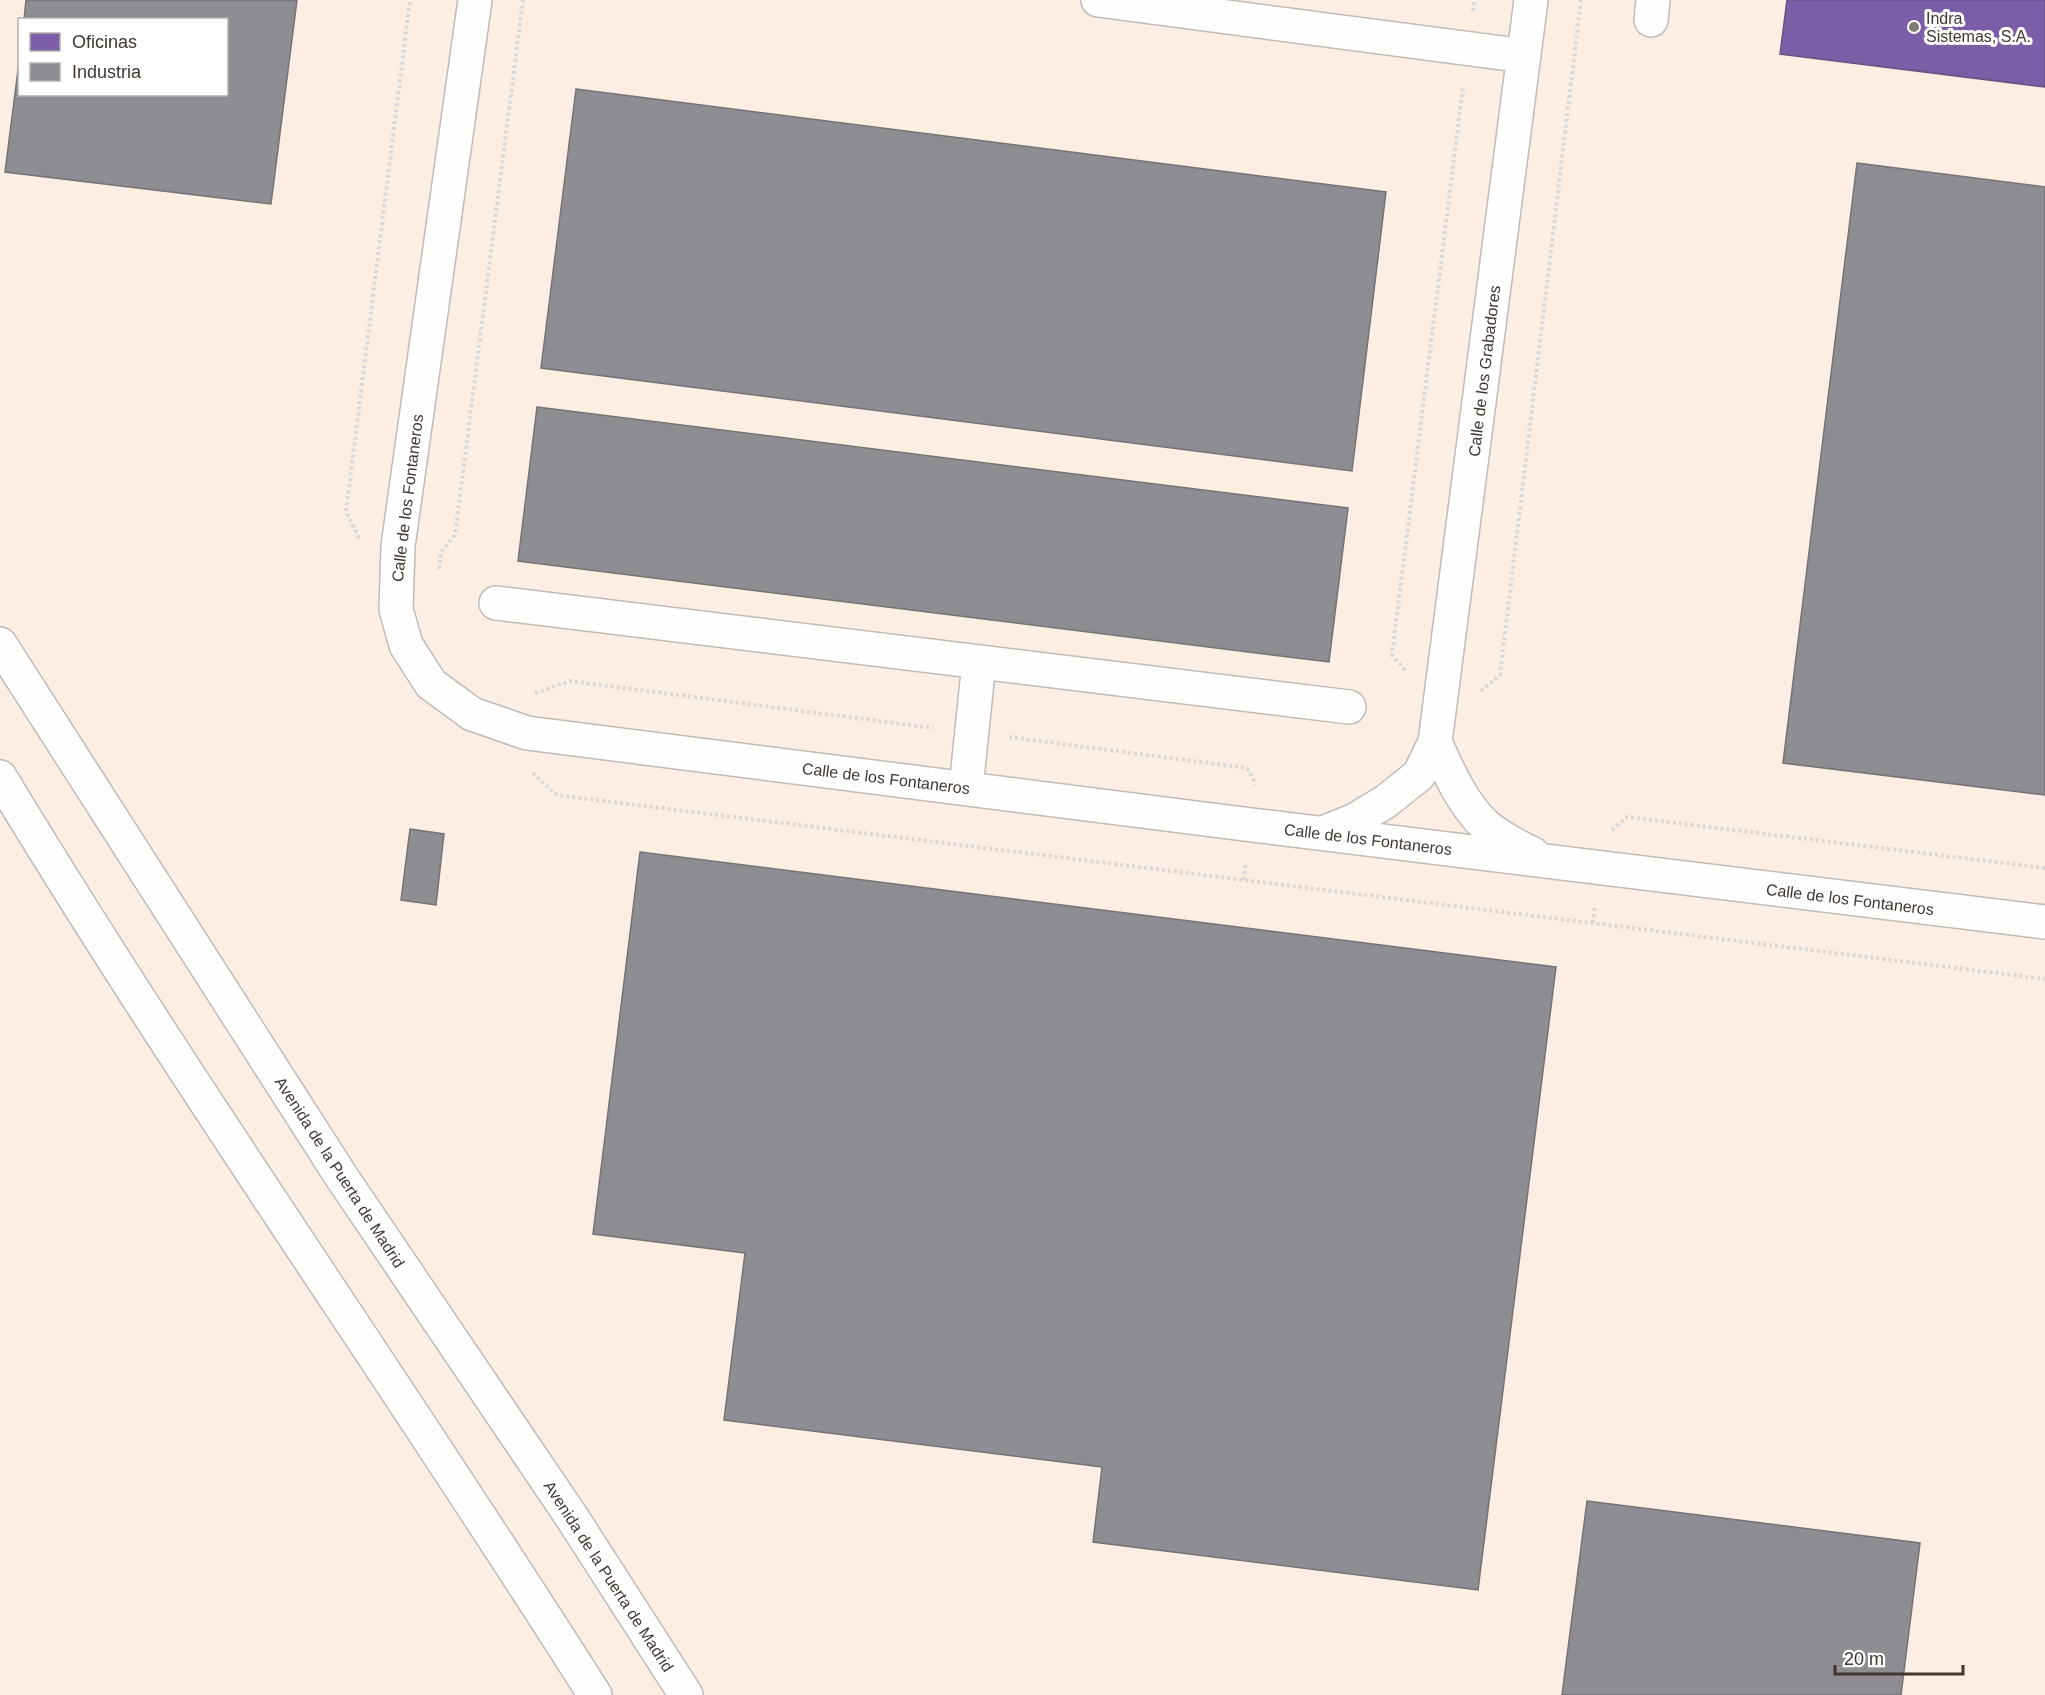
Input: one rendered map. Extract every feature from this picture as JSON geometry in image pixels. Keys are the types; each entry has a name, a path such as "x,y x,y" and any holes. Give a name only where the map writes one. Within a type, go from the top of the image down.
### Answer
{"street":[{"name":"Calle de los Fontaneros","path":"475,0 398,546 396,609 406,645 431,684 472,714 527,733 1548,862 2045,922"},
{"path":"1098,0 1524,56"},
{"name":"Calle de los Grabadores","path":"1323,833 1355,820 1385,802 1419,775 1435,742 1531,0"},
{"path":"496,603 1349,707"},
{"name":"Avenida de la Puerta de Madrid","path":"0,644 341,1176 573,1519 686,1695"},
{"path":"966,788 980,662"},
{"path":"1435,742 1454,785 1484,824 1512,843 1548,862"},
{"path":"0,777 77,904 515,1568 595,1695"}],"path":[{"path":"438,578 441,552 455,535 523,0"},
{"path":"1410,676 1392,655 1474,0"},
{"path":"1480,691 1500,675 1581,0"},
{"path":"527,690 536,693 570,681 1247,768 1258,790"},
{"path":"555,794 2045,979"},
{"path":"1611,831 1627,817 2045,868"}],"shaded area":[{"path":"0,0 2045,0 2045,1695 0,1695"}],"building: Oficinas":[{"name":"Indra Sistemas, S.A.","path":"1787,0 2045,0 2045,87 1780,54"}],"building: Industria":[{"path":"26,0 297,0 271,204 5,172 18,70 18,96 228,96 228,18 24,18"},
{"path":"576,89 1386,192 1352,471 541,368"},
{"path":"1857,163 2045,187 2045,795 1783,763"},
{"path":"537,407 1348,508 1329,662 518,561"},
{"path":"410,829 444,834 436,905 401,900"},
{"path":"640,852 1556,967 1478,1590 1093,1542 1102,1467 724,1420 745,1253 593,1234"},
{"path":"1587,1501 1920,1543 1901,1695 1562,1695"}],"place":[{"name":"Indra Sistemas, S.A.","path":"1914,27"}]}
